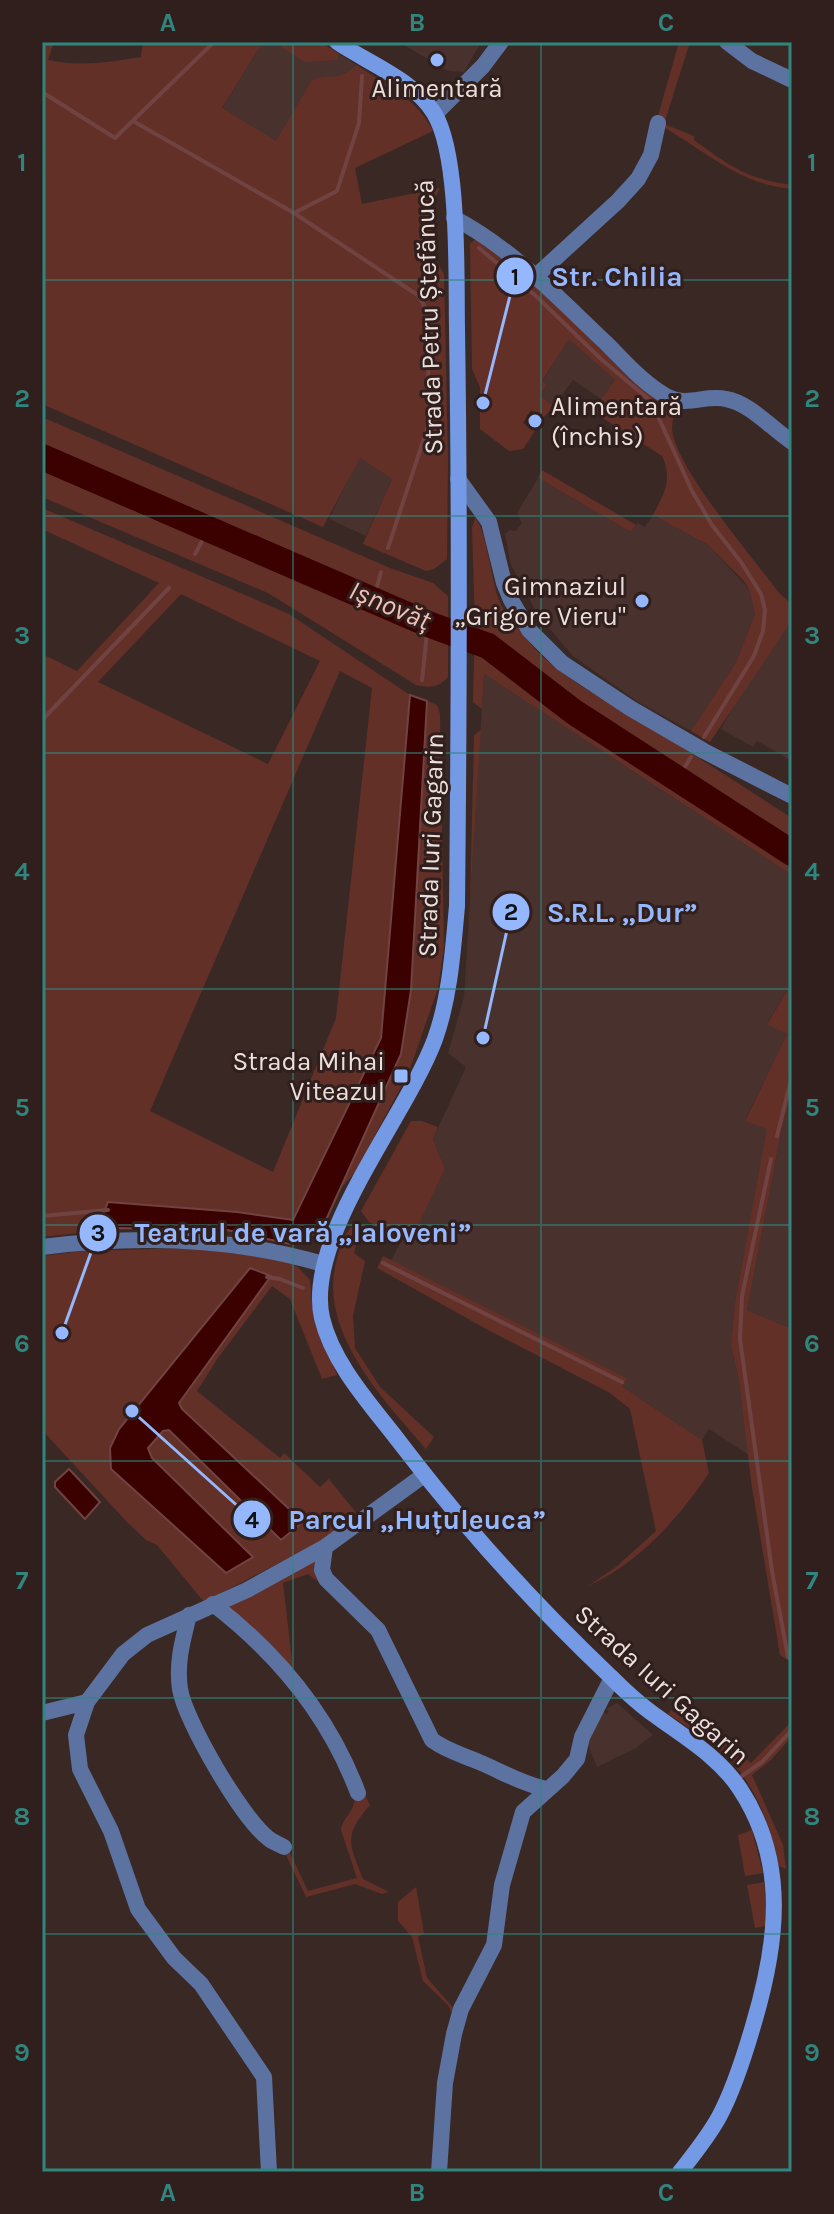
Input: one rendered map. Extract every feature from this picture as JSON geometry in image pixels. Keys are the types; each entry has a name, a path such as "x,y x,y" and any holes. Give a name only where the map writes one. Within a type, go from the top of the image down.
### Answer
{"main road":[{"name":"Strada Petru Ștefănucă","path":"337,42 398,79 420,97 435,114 448,156 454,218 459,595"},
{"name":"Strada Iuri Gagarin","path":"459,595 457,906 443,1012 423,1067 342,1215 323,1264 321,1312 331,1342 353,1379 461,1521 612,1678 654,1715 711,1756 733,1778 761,1828 773,1883 775,1918 770,1964 745,2054 728,2099 680,2172"}],"street":[{"path":"435,114 483,66 501,42"},
{"path":"727,42 752,61 792,80"},
{"path":"536,276 638,179 651,155 658,123"},
{"path":"454,218 485,234 536,276 636,373 666,396 692,402 723,398 734,401 792,442"},
{"path":"458,479 489,522 511,600 529,630 562,663 654,722 792,796"},
{"path":"42,1247 120,1240 203,1242 261,1247 323,1264"},
{"path":"269,2172 264,2077 201,1984 174,1958 138,1909 111,1831 80,1769 76,1735 87,1702 123,1654 147,1635 247,1590 325,1547 424,1475"},
{"path":"325,1547 322,1570 326,1579 378,1630 432,1740 444,1749 512,1779 546,1789"},
{"path":"213,1604 268,1652 323,1719 358,1793"},
{"path":"189,1615 178,1677 188,1717 207,1753 248,1816 267,1838 284,1847"},
{"path":"439,2172 447,2063 461,2009 494,1945 502,1885 523,1812 577,1759 582,1737 612,1678"},
{"path":"42,1713 87,1702"}],"shaded area":[{"path":"42,42 54,42 48,60 83,63 141,57 143,42 263,42 222,108 276,141 312,80 338,76 357,65 410,101 427,120 433,131 355,168 362,204 440,188 431,206 432,253 444,274 447,559 434,569 426,571 363,544 392,479 360,458 323,527 42,404"},
{"path":"263,42 320,42 357,65 259,180 199,146"},
{"path":"280,42 320,42 338,53 338,60 305,62 278,45"},
{"path":"399,42 481,42 464,72 448,71"},
{"path":"679,42 690,42 664,124 694,136 694,140 739,170 792,185 792,189 772,186 737,173 656,123"},
{"path":"475,240 482,242 526,276 655,396 675,409 672,428 686,465 735,536 779,593 792,604 792,620 710,742 691,731 736,662 755,614 749,589 708,545 653,515 667,480 662,456 592,411 615,380 569,339 542,381 546,385 540,396 554,406 544,417 531,410 523,423 535,431 523,449 509,451 480,429 480,387 472,369 470,243"},
{"path":"569,338 615,380 601,399 573,380 554,406 540,396 546,385 542,382"},
{"path":"42,417 390,568 433,583 448,596 448,677 434,686 416,685 268,593 42,497"},
{"path":"359,457 392,479 366,536 329,519"},
{"path":"542,470 636,525 631,532 538,478"},
{"name":"Gimnaziul ,,Grigore Vieru\"","path":"538,478 631,532 638,523 645,527 653,515 708,545 749,589 755,614 736,662 691,731 638,702 573,656 538,615 511,565 505,534 510,530 516,531 522,523 517,513"},
{"path":"42,508 289,614 410,695 381,1038 292,1220 237,1212 109,1202 96,1231 42,1237 42,654 77,671 159,583 42,529","holes":["181,594 320,661 268,764 98,682","340,671 372,688 336,1018 273,1172 150,1111"]},
{"path":"475,518 483,533 499,600 531,644 555,667 583,687 792,818 792,875 484,674 482,709 473,702 475,625 472,528"},
{"path":"792,620 792,761 757,741 753,747 721,729 738,698"},
{"path":"484,674 792,875 792,983 767,1023 787,1034 745,1120 768,1129 735,1303 731,1346 749,1455 709,1429 702,1440 623,1387 627,1378 391,1261 402,1239 415,1231 445,1169 433,1139 466,1067 448,1053 464,997"},
{"path":"410,695 427,701 411,990 401,1054 321,1231 290,1244 227,1230 119,1228 96,1231 108,1202 237,1212 293,1220 381,1038"},
{"path":"427,701 437,705 440,714 444,946 438,988 409,1072 354,1174 340,1189 401,1054 411,990"},
{"path":"481,730 470,900 474,735"},
{"path":"792,983 792,1089 747,1310 792,1329 792,1663 780,1655 751,1481 739,1380 731,1346 735,1303 767,1129 745,1121 787,1034 767,1024"},
{"path":"792,1089 792,1329 747,1310"},
{"path":"411,1121 438,1127 433,1139 445,1169 415,1232 402,1239 369,1222 361,1211"},
{"path":"353,1226 360,1231 354,1253 365,1261 353,1316 355,1348 380,1387 434,1437 426,1449 391,1409 358,1362 336,1312 333,1286 337,1259 344,1237"},
{"path":"192,1248 276,1257 298,1267 310,1280 313,1313 337,1375 322,1379 290,1299 272,1286 197,1391 280,1458 284,1453 320,1487 329,1479 358,1515 316,1544 204,1602 157,1545 146,1540 127,1522 42,1430 42,1256 84,1251"},
{"path":"383,1256 627,1378 623,1387 702,1440 709,1473 671,1523 624,1565 588,1586 616,1567 656,1531 630,1409 610,1393 377,1268"},
{"path":"250,1268 271,1276 179,1403 303,1522 281,1540 169,1430 163,1431 148,1448 152,1458 253,1557 226,1573 111,1469 110,1448 119,1429"},
{"path":"69,1469 100,1502 85,1519 55,1487 55,1482"},
{"path":"317,1557 320,1583 308,1574 283,1583 294,1678 224,1606"},
{"path":"617,1703 653,1735 636,1748 597,1767 587,1743 603,1711 606,1714 609,1712 606,1709"},
{"path":"671,1710 724,1741 751,1763 792,1721 792,1736 771,1760 752,1775 783,1845 786,1869 779,1866 762,1811 742,1774 718,1749 668,1714"},
{"path":"363,1791 370,1805 352,1833 354,1857 363,1879 389,1892 382,1894 355,1884 306,1897 284,1851 288,1849 308,1891 357,1878 341,1830 354,1805 354,1794"},
{"path":"752,1830 763,1873 745,1876 738,1835"},
{"path":"764,1882 767,1923 755,1928 747,1885"},
{"path":"416,1887 424,1933 418,1937 427,1978 456,2011 453,2015 448,2005 423,1981 412,1937 398,1921 398,1902"}],"waterway":[{"path":"42,48 44,42"},
{"path":"42,92 115,138 214,42"},
{"path":"133,121 294,213 337,191 359,123 362,76"},
{"path":"294,213 419,296 426,309 430,420 388,548"},
{"path":"479,248 651,401 692,491 761,594 765,610 763,631 754,656 704,737"},
{"name":"Ișnovăț","path":"42,457 428,624 488,646 574,712 792,853"},
{"path":"195,554 208,530"},
{"path":"373,601 381,572"},
{"path":"42,720 169,588"},
{"path":"422,680 428,624"},
{"path":"677,780 691,757"},
{"path":"777,1136 792,1076"},
{"path":"771,1159 742,1296 740,1339 772,1571 788,1657"},
{"path":"42,1216 108,1210"},
{"path":"383,1263 622,1382"},
{"path":"267,1277 303,1288"},
{"path":"742,1776 762,1762 792,1730"}],"place":[{"name":"Alimentară","path":"437,60"},
{"name":"Str. Chilia","path":"483,403"},
{"name":"Alimentară (închis)","path":"535,421"},
{"name":"Gimnaziul ,,Grigore Vieru\"","path":"642,601"},
{"name":"S.R.L. „Dur”","path":"483,1038"},
{"name":"Strada Mihai Viteazul","path":"401,1076"},
{"name":"Teatrul de vară „Ialoveni”","path":"62,1333"},
{"name":"Parcul „Huțuleuca”","path":"132,1411"}]}
